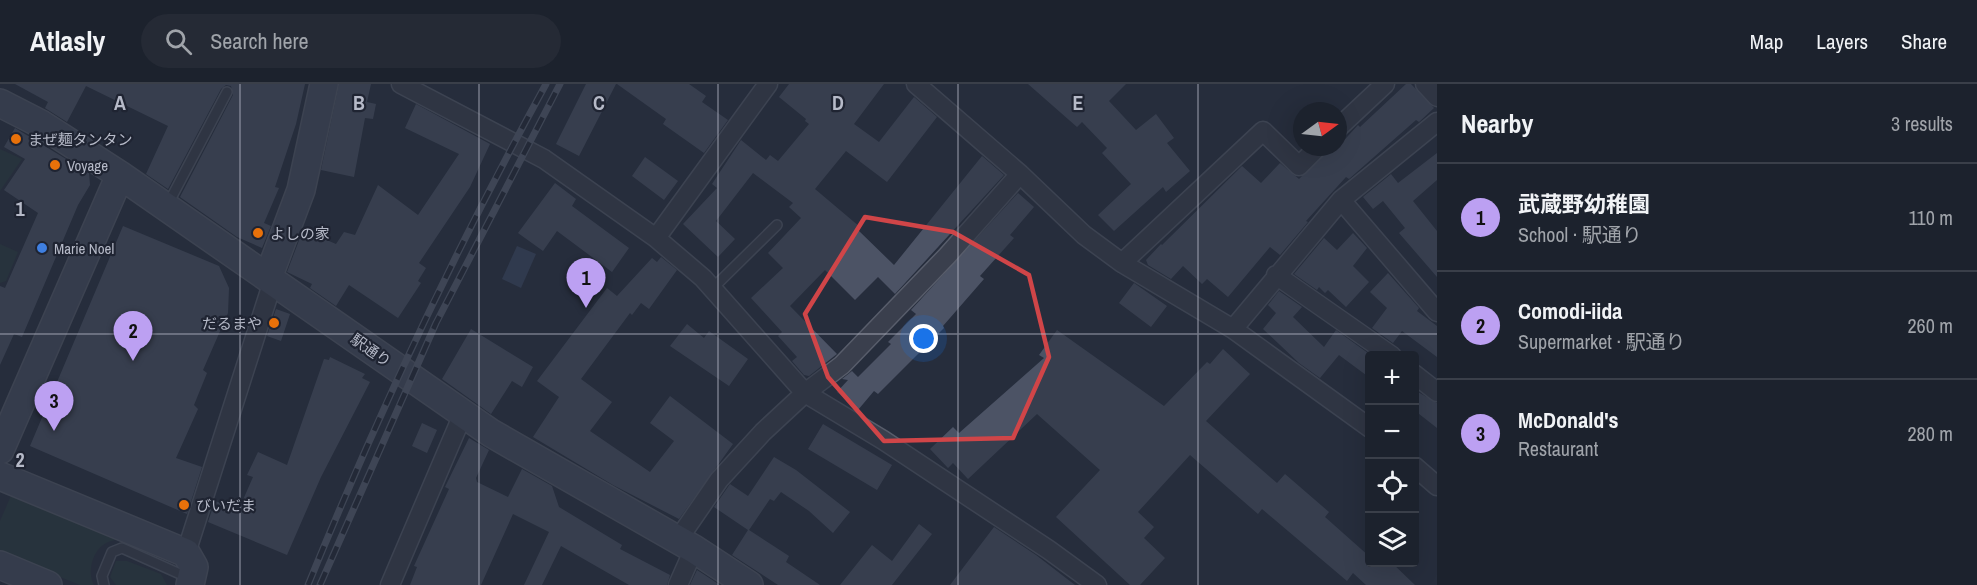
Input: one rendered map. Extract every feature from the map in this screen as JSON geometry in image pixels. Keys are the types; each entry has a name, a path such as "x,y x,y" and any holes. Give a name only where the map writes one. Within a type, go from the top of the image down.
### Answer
{"street":[{"path":"186,554 270,280 301,190 324,84"},
{"path":"400,84 544,159 656,238 712,289 805,393 883,440 1049,550 1097,585"},
{"path":"656,238 768,84"},
{"path":"916,84 1020,174 1084,235 1122,263 1233,329 1365,424"},
{"path":"1347,120 1385,84"},
{"path":"1425,84 1437,97"},
{"name":"駅通り","path":"0,103 40,124 120,175 463,414 686,545 749,585"},
{"path":"1233,329 1341,200 1437,122"},
{"path":"1122,263 1263,131 1299,166 1309,156"},
{"path":"678,585 686,545 719,480 763,432 805,393 850,357 1020,174"},
{"path":"0,450 120,175"},
{"path":"1341,200 1437,312"},
{"path":"1276,275 1385,351"},
{"path":"1419,378 1437,392"},
{"path":"390,585 463,414"},
{"path":"1419,470 1437,486"},
{"path":"0,476 186,554 194,567 191,582"},
{"path":"0,566 48,585"}],"lane":[{"path":"166,207 227,92"},
{"path":"712,289 777,225"},
{"path":"104,585 102,576 112,552 122,548 191,582"}],"highlighted area":[{"path":"865,217 953,232 1029,275 1049,357 1013,438 884,441 828,377 805,314"}],"shaded area":[{"path":"0,149 22,159 0,191"},
{"path":"0,244 18,252 6,281 0,283"},
{"path":"13,491 122,538 105,544 93,558 91,575 94,585 80,585 0,553 0,521"},
{"path":"116,561 127,561 161,574 167,585 116,585 110,577"}],"water":[{"path":"517,246 536,254 521,288 502,279"}],"building":[{"path":"15,84 305,84 296,124 275,187 279,188 264,223 271,226 262,248 237,237 180,197 233,95 231,86 226,85 221,89 168,189 146,174 168,126 86,86 67,122 45,108 48,102"},
{"path":"339,84 371,84 367,102 376,104 373,119 365,118 354,177 321,170"},
{"path":"586,84 616,84 579,156 556,144"},
{"path":"617,84 689,84 706,96 702,102 728,120 704,153 663,124 666,119"},
{"path":"789,84 884,84 854,124 879,142 914,97 937,117 887,182 846,151 815,189 860,227 858,230 894,265 982,156 1004,175 895,294 878,277 855,300 825,270 790,306 837,354 809,376 804,375 792,361 797,357 778,336 782,332 751,298 783,268 768,253 801,218 789,207 793,203 753,173 716,221 735,239 718,257 683,224 717,188 712,184 741,140 766,160 770,155 778,161 809,124 779,97"},
{"path":"1028,84 1126,84 1109,101 1136,130 1156,114 1174,138 1167,143 1190,171 1166,192 1163,187 1114,231 1098,215 1131,184 1102,153 1107,148 1082,122 1077,127"},
{"path":"1406,84 1411,84 1434,108 1419,122 1416,120 1349,179 1346,177 1306,221 1308,222 1280,255 1270,247 1228,297 1207,279 1202,284 1183,266 1171,279 1148,265 1146,260 1161,244 1242,166 1261,183 1280,163 1299,179 1323,156 1347,156 1347,137 1358,125 1360,127"},
{"path":"416,104 490,144 470,187 419,263 426,268 418,281 421,283 398,318 349,285 336,306 310,288 312,284 287,272 303,230 336,244 344,232 355,235 378,185 418,215 459,154 405,128"},
{"path":"15,128 89,173 90,185 78,205 22,337 14,334 0,365 0,286 5,288 38,213 4,190 25,159 4,147"},
{"path":"1437,153 1437,180 1413,201 1437,231 1437,277 1399,233 1405,228 1383,201 1373,209 1363,197 1391,174 1398,183"},
{"path":"645,157 678,181 664,200 632,176"},
{"path":"555,183 576,199 572,206 629,248 612,272 557,231 543,251 518,233"},
{"path":"1018,193 1034,207 1010,235 1014,238 980,276 984,279 943,326 944,328 878,394 874,391 858,410 837,392 848,380 842,379 852,371 858,377 891,344 888,342 916,314 911,310"},
{"path":"123,226 219,266 229,288 228,313 203,370 207,373 194,405 198,409 176,458 202,467 187,514 30,446"},
{"path":"1353,233 1367,248 1353,266 1369,282 1346,307 1328,290 1325,293 1319,287 1317,290 1294,274 1324,238 1337,250"},
{"path":"661,257 677,270 649,309 641,303 632,315 630,313 581,379 612,402 590,431 650,472 674,441 650,423 670,396 733,444 679,519 613,485 533,437 559,397 537,381 607,288 617,296 652,258 657,262"},
{"path":"1388,273 1419,308 1417,311 1437,326 1437,357 1402,331 1393,343 1372,328 1387,308 1370,292"},
{"path":"1134,283 1167,306 1151,327 1119,303"},
{"path":"1279,291 1302,307 1293,317 1324,347 1336,330 1365,351 1365,374 1339,355 1320,378 1299,363 1263,329 1276,313 1268,305"},
{"path":"276,309 290,314 281,341 267,336"},
{"path":"687,324 704,338 709,331 748,359 729,386 670,346"},
{"path":"471,329 533,367 522,387 512,381 491,414 442,379"},
{"path":"1057,330 1164,406 1223,349 1250,374 1206,421 1277,483 1285,474 1329,512 1325,517 1365,553 1365,567 1396,567 1415,585 1366,585 1353,573 1347,581 1262,509 1258,514 1190,455 1138,512 1154,527 1144,538 1165,558 1140,585 1130,585 1056,517 1100,470 1037,414 968,479 953,463 948,468 930,449 953,427 959,433 1044,358 1039,355"},
{"path":"330,357 365,374 362,378 370,382 321,477 287,555 208,522 215,501 239,509 253,477 247,475 258,452 287,465 324,359 329,360"},
{"path":"1419,393 1437,403 1437,428 1419,414"},
{"path":"422,423 437,430 427,453 412,446"},
{"path":"823,424 892,465 877,490 808,449"},
{"path":"469,438 489,450 476,478 477,482 508,497 522,469 552,486 559,507 622,545 620,549 670,575 667,585 629,585 561,546 542,585 524,585 549,532 513,514 481,585 410,585 417,567 414,566 449,489 445,487"},
{"path":"774,457 796,470 850,512 833,533 809,511 781,492 774,501 770,499 749,530 789,556 786,562 820,585 778,585 732,555 748,530 714,507 730,484 748,496"},
{"path":"919,524 932,534 892,585 840,585 872,545 892,561"},
{"path":"994,527 1036,555 1075,585 950,585"},
{"path":"697,570 720,585 690,585"}],"railway":[{"path":"308,585 362,457 420,331 481,207 546,84"},
{"path":"320,585 436,323 560,84"}],"place":[{"name":"まぜ麺タンタン","path":"16,139"},
{"name":"Voyage","path":"55,165"},
{"name":"よしの家","path":"258,233"},
{"name":"Marie Noel","path":"42,248"},
{"name":"武蔵野幼稚園","path":"586,308"},
{"name":"だるまや","path":"274,323"},
{"name":"Comodi-iida","path":"133,361"},
{"name":"McDonald's","path":"54,431"},
{"name":"びいだま","path":"184,505"}]}
